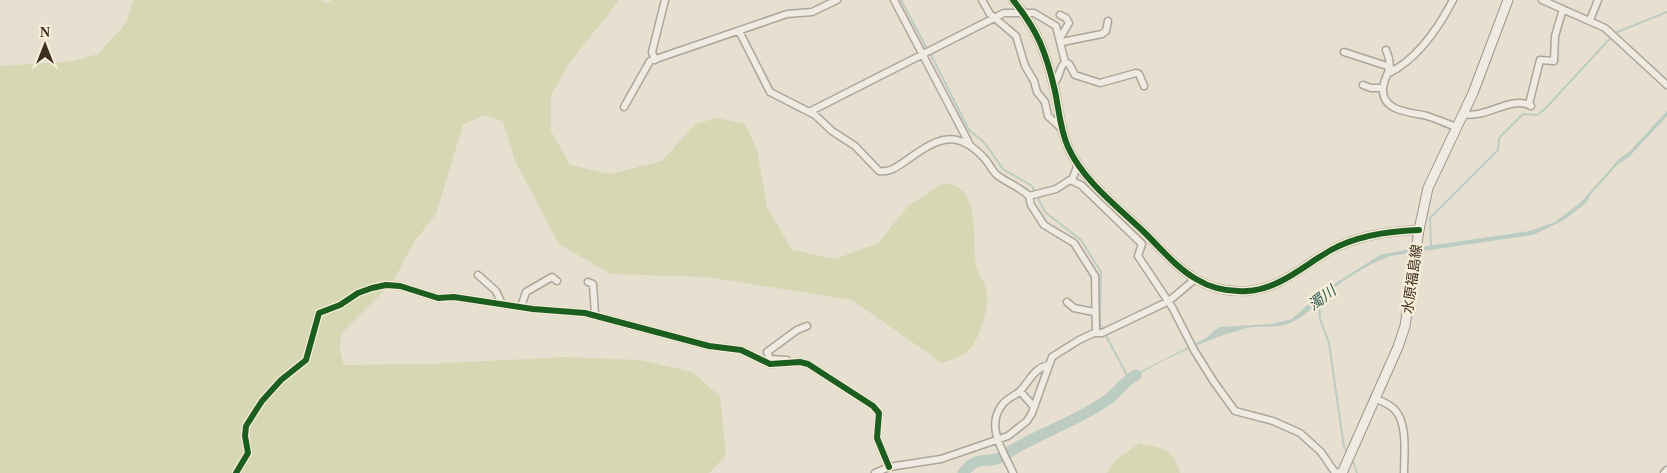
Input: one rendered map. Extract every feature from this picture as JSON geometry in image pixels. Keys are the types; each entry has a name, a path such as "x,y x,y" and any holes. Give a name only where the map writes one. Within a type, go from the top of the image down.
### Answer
{"main road":[{"name":"水原福島線","path":"1340,473 1398,347 1405,326 1419,230 1431,177 1464,114 1508,0"}],"street":[{"path":"656,60 652,52 665,0"},
{"path":"624,108 640,75 650,62 794,12 812,12 837,0"},
{"path":"894,0 928,53 969,144"},
{"path":"982,0 994,18 1016,36 1025,66 1034,81 1037,92 1044,102 1048,116 1062,129"},
{"path":"1013,0 1040,38 1053,84 1062,129 1068,148 1078,164 1097,187 1195,279 1212,287 1230,291 1266,288 1281,282 1332,249 1350,242 1384,232 1419,230"},
{"path":"1344,52 1390,70 1400,68 1441,23 1454,0"},
{"path":"1542,0 1605,28 1667,85"},
{"path":"1590,20 1598,0"},
{"path":"1464,114 1490,111 1514,104 1530,105 1540,60 1554,61 1556,36 1562,9"},
{"path":"809,112 1004,13 1034,13 1056,26 1065,62 1079,77 1107,82 1136,73 1139,74 1144,86"},
{"path":"1060,15 1066,18 1069,23 1061,40"},
{"path":"1061,40 1102,34 1106,32 1108,21"},
{"path":"739,31 770,92 809,112 854,146 879,171 884,172 896,168 937,140 965,141 984,158 997,175 1034,194 1056,189 1067,181 1072,180 1081,185 1142,244 1138,256 1168,301 1194,350 1236,411 1273,421 1300,433 1321,452 1334,471 1340,473"},
{"path":"1386,50 1390,70 1383,88 1387,102 1400,111 1428,117 1457,127"},
{"path":"1053,84 1058,79 1065,62"},
{"path":"1363,85 1370,88 1383,88"},
{"path":"1072,180 1078,164"},
{"path":"1034,194 1031,205 1044,224 1074,243 1095,276 1094,312 1102,332"},
{"path":"478,275 496,291 502,304"},
{"path":"521,307 526,292 552,277 557,281"},
{"path":"875,473 889,467 941,459 997,440 1019,429 1027,421 1034,406 1052,357 1079,340 1102,332 1168,301 1195,279"},
{"path":"588,282 593,284 595,315"},
{"path":"236,473 248,453 245,436 246,426 262,401 281,380 306,360 313,340 316,318 324,309 340,305 358,293 386,285 415,289 438,298 454,298 595,315 709,346 741,350 770,364 793,363"},
{"path":"1067,302 1074,308 1094,312"},
{"path":"807,326 797,330 767,352 770,359 808,364 873,406 880,418 877,438 889,467"},
{"path":"1013,473 997,440 999,410 1007,399 1020,391 1036,370 1048,365"},
{"path":"1020,391 1034,406"},
{"path":"1374,398 1389,405 1399,416 1402,431 1404,473"},
{"path":"1664,473 1667,470"}],"green space":[{"path":"133,0 322,0 326,4 332,0 619,0 569,64 551,95 551,131 570,165 610,174 662,161 695,124 717,118 745,124 757,149 767,207 792,250 835,259 878,243 908,206 942,184 955,186 964,192 973,214 976,264 986,289 987,304 980,332 967,352 942,363 852,300 707,277 611,274 559,244 515,161 503,121 484,115 463,125 436,214 414,242 393,282 341,334 340,350 344,365 427,364 566,357 640,360 692,372 720,396 726,455 709,473 0,473 0,66 74,61 98,54 126,23"},
{"path":"1139,443 1166,451 1174,458 1180,473 1107,473 1114,462"}],"water":[{"name":"濁川","path":"1667,111 1667,116 1629,157 1618,164 1591,194 1586,203 1564,220 1533,235 1390,256 1349,277 1310,310 1292,322 1280,326 1249,328 1212,339 1165,360 1122,385 1129,377 1206,338 1219,327 1272,324 1292,319 1320,293 1380,255 1530,231 1555,222 1581,202 1619,159 1630,151"}],"waterway":[{"path":"901,0 927,49"},
{"path":"1431,247 1430,218 1498,150 1499,138 1523,114 1537,115 1544,110 1615,33 1667,12"},
{"path":"930,53 969,130 984,142 1003,169 1032,186 1045,212 1081,240 1101,272 1100,324 1103,329"},
{"path":"1319,299 1320,319 1329,343 1344,447 1348,453"},
{"path":"1105,334 1129,379"},
{"name":"濁川","path":"963,473 974,463 997,459 1028,441 1095,408 1136,375"},
{"path":"1352,459 1357,473"}],"cycle path":[{"path":"1013,0 1022,11 1040,42 1055,91 1063,133 1075,160 1092,183 1189,275 1214,287 1227,290 1247,291 1259,289 1281,281 1341,245 1363,237 1396,231 1419,230"},
{"path":"236,473 248,453 245,436 246,426 262,401 281,380 306,360 319,313 340,305 358,293 386,285 400,286 438,298 454,297 533,309 585,313 709,346 741,350 770,364 800,362 808,364 873,406 879,413 877,438 889,467"}]}
